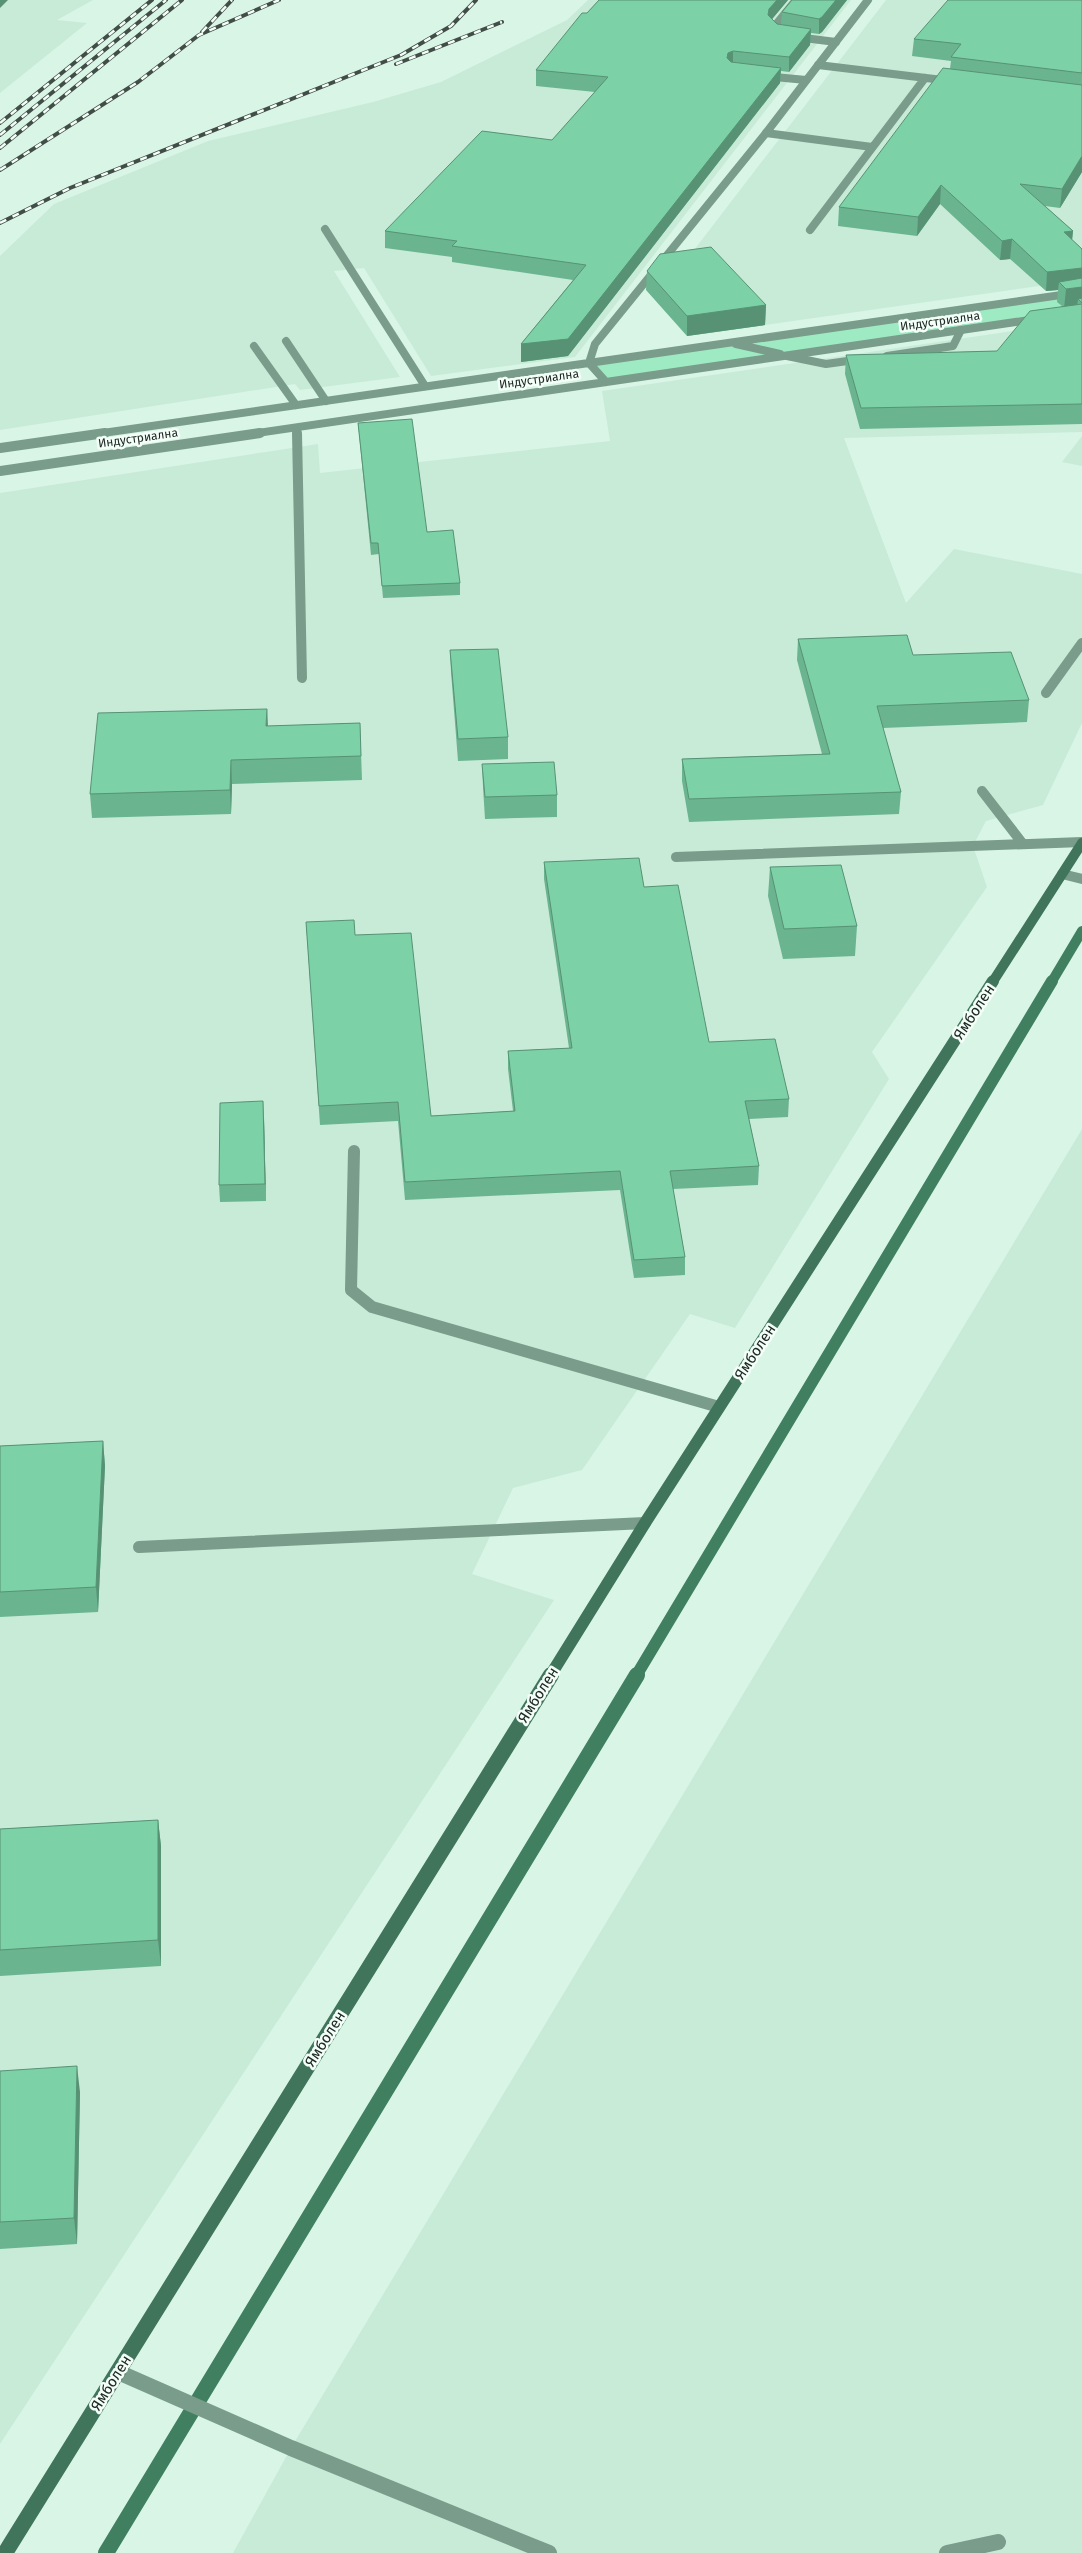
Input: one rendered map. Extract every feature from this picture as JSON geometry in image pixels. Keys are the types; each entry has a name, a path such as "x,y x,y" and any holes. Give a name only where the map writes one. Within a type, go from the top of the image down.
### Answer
{"main road":[{"name":"Ямболен","path":"5,2553 644,1523 1082,842"}],"street":[{"path":"796,0 773,28 780,34 836,42"},
{"path":"606,382 589,363 595,344 766,133 868,0"},
{"path":"818,65 964,83"},
{"path":"752,74 806,80"},
{"path":"810,230 925,78"},
{"path":"766,133 872,148"},
{"path":"325,229 425,386"},
{"name":"Индустриална","path":"0,448 606,382 787,356 967,319 1082,292"},
{"name":"Индустриална","path":"0,471 296,416 326,401 425,386 728,343 967,319 1045,318"},
{"path":"728,343 826,364 953,346 967,319"},
{"path":"286,341 326,401"},
{"path":"254,346 296,416 302,678"},
{"path":"1046,693 1082,643"},
{"path":"982,791 1023,844"},
{"path":"676,857 1082,842"},
{"path":"1062,874 1082,879"},
{"path":"354,1151 350,1290 372,1307 720,1407"},
{"path":"139,1547 644,1523"},
{"path":"118,2372 292,2448 549,2553"},
{"path":"947,2553 998,2542"}],"shaded area":[{"path":"0,0 93,0 57,20 87,23 0,93"},
{"path":"588,0 851,0 575,357 431,376 364,268 334,271 400,377 300,390 295,384 0,430 0,256 54,204 208,141 373,102 441,82 567,20"},
{"path":"886,0 1082,0 1082,280 765,325 694,250"},
{"path":"1082,321 1082,432 844,438 906,603 954,549 1082,574 1082,723 1043,805 986,821 973,846 987,887 872,1052 889,1079 735,1328 690,1314 582,1470 513,1488 472,1574 554,1600 0,2444 0,493 318,444 320,473 610,441 602,391"},
{"path":"1082,436 1082,466 1062,462"},
{"path":"1082,1129 1082,2553 233,2553 291,2448"}],"green space":[{"path":"1082,292 1082,312 606,382 589,363"}],"building":[{"path":"599,0 777,0 769,9 768,15 777,24 811,29 789,57 733,51 728,53 727,58 731,62 781,68 568,339 521,344 586,265 452,246 457,241 385,231 482,131 552,140 608,77 536,70 582,13 587,13"},
{"path":"792,0 836,0 819,19 782,12"},
{"path":"948,0 1082,0 1082,73 951,57 961,44 914,39"},
{"path":"943,68 1082,85 1082,156 1062,189 1020,184 1073,231 1064,232 1082,249 1082,268 1047,272 1012,239 1002,241 941,185 918,217 839,207"},
{"path":"711,247 766,305 687,316 647,271 660,254"},
{"path":"1082,278 1082,287 1066,289 1059,282"},
{"path":"1082,304 1082,404 861,408 846,355 997,351 1030,311"},
{"path":"412,419 427,532 453,530 460,583 382,586 378,543 371,543 358,423"},
{"path":"907,635 913,655 1011,652 1029,700 877,706 901,792 689,799 682,759 830,754 798,639"},
{"path":"498,649 508,737 458,739 450,650"},
{"path":"267,709 266,726 360,723 361,756 231,760 230,790 90,794 98,713"},
{"path":"554,762 557,795 485,797 482,764"},
{"path":"639,858 644,887 678,885 709,1042 775,1039 789,1099 745,1101 759,1166 670,1171 685,1257 634,1260 620,1171 405,1182 398,1102 319,1106 306,922 354,920 355,935 411,933 431,1116 515,1111 508,1051 572,1048 544,862"},
{"path":"841,865 857,926 784,929 770,867"},
{"path":"263,1101 265,1184 219,1185 220,1103"},
{"path":"103,1441 96,1587 0,1592 0,1446"},
{"path":"158,1820 158,1940 0,1950 0,1829"},
{"path":"77,2066 74,2218 0,2222 0,2071"}],"waterway":[{"path":"1051,983 1082,931"},
{"path":"636,1676 1052,981"},
{"path":"106,2553 637,1675"}],"railway":[{"path":"0,123 152,0"},
{"path":"0,135 166,0"},
{"path":"0,148 182,0"},
{"path":"202,32 232,0"},
{"path":"0,170 138,82 199,35 279,0"},
{"path":"0,223 70,188 401,55 451,26 476,0"},
{"path":"396,64 502,22"}]}
